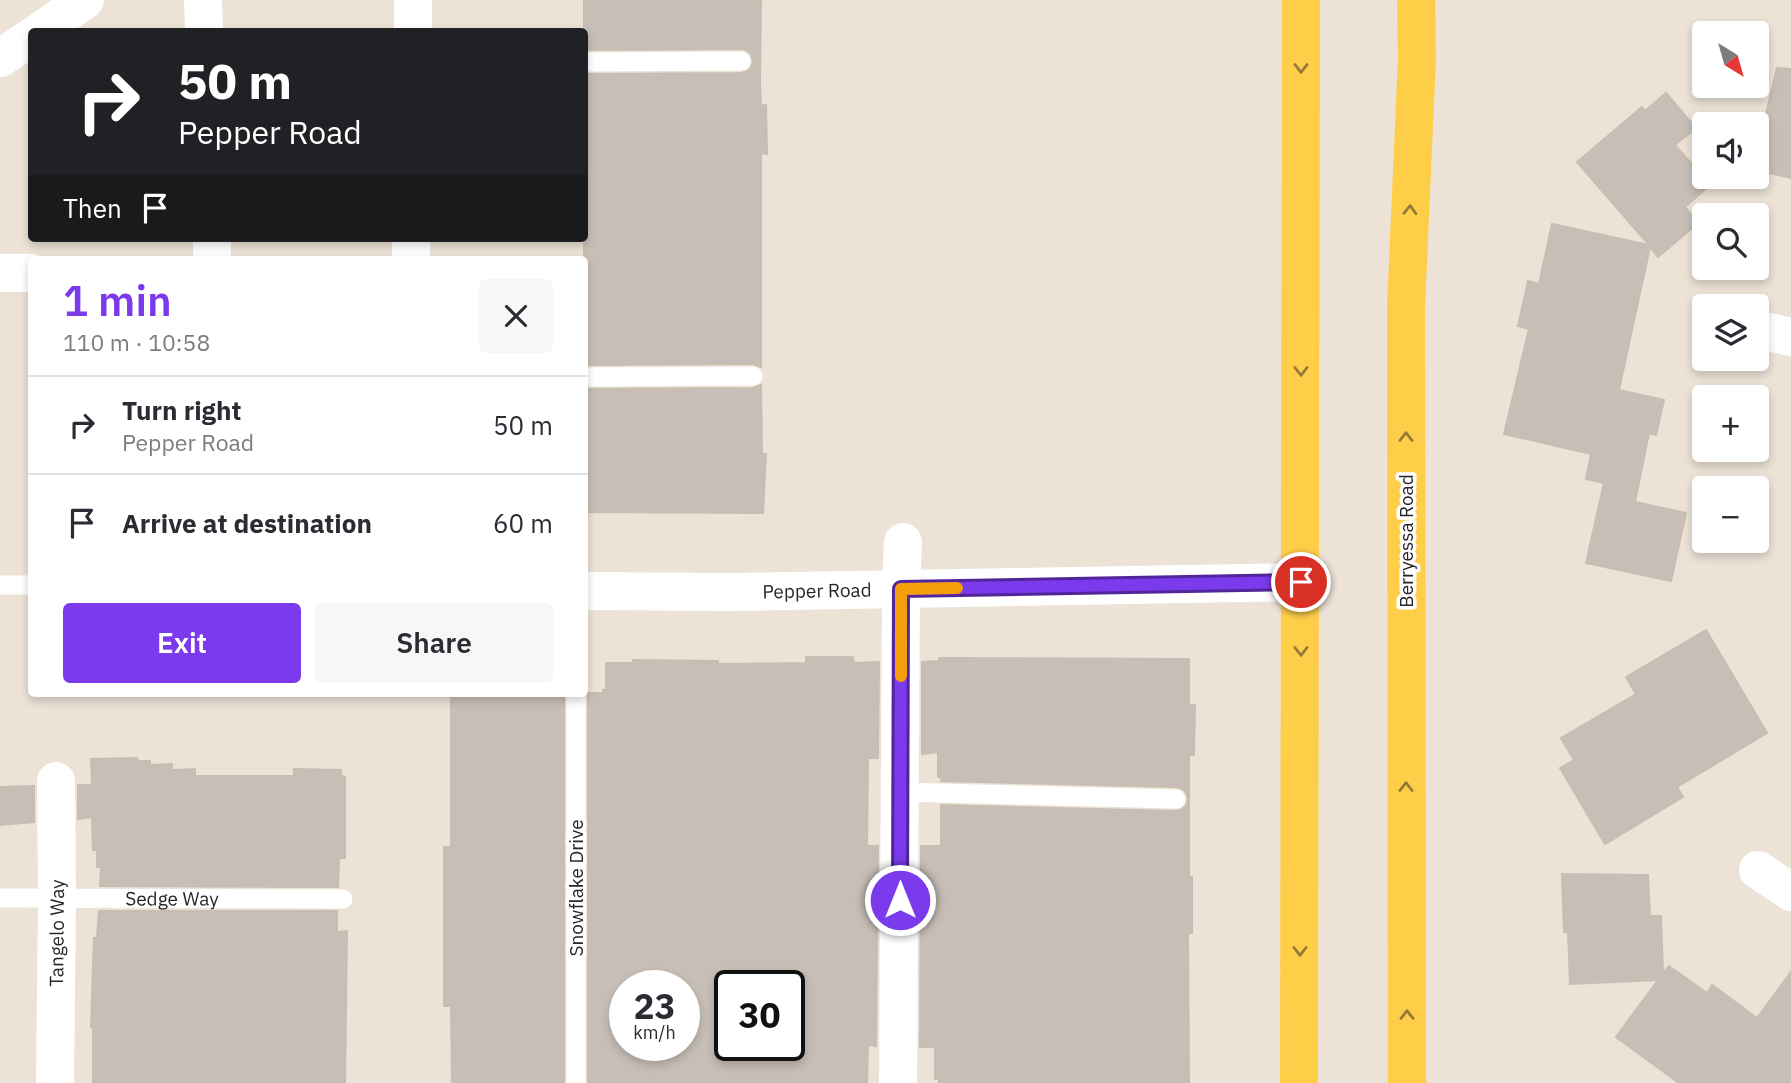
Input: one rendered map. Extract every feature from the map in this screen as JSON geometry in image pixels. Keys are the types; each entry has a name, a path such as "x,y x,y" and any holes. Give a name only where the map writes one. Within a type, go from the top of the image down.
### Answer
{"main road":[{"path":"1299,1083 1301,0"},
{"name":"Berryessa Road","path":"1407,1083 1406,307 1416,0"}],"street":[{"path":"45,28 85,0"},
{"path":"202,0 204,28"},
{"path":"413,0 413,28"},
{"path":"0,58 28,40"},
{"path":"0,273 28,272"},
{"path":"1769,332 1791,337"},
{"path":"898,1083 903,542"},
{"name":"Pepper Road","path":"588,591 732,592 1301,582"},
{"name":"Tangelo Way","path":"55,781 55,1083"},
{"path":"1758,870 1791,892"}],"lane":[{"path":"588,62 741,61"},
{"path":"588,377 753,376"},
{"path":"0,585 28,585"},
{"name":"Snowflake Drive","path":"576,697 576,1083"},
{"path":"900,792 1176,799"},
{"name":"Sedge Way","path":"0,898 343,899"}],"building":[{"path":"584,0 761,0 760,83 761,106 766,105 767,154 761,153 761,367 753,364 588,365 588,256 584,256 584,242 588,242 588,74 741,73 748,71 753,62 751,54 741,49 588,50 588,28 584,28"},
{"path":"1777,68 1791,69 1791,178 1769,173 1769,112 1766,112"},
{"path":"1666,93 1692,123 1692,131 1675,145 1692,164 1692,189 1705,189 1685,207 1692,216 1692,228 1658,257 1650,247 1619,390 1664,400 1656,435 1649,433 1635,502 1686,513 1671,581 1586,563 1604,483 1586,479 1591,454 1504,434 1529,329 1518,326 1528,281 1539,284 1552,224 1649,245 1577,162 1642,107 1645,111"},
{"path":"761,385 762,454 766,454 763,513 588,512 588,389 753,388"},
{"path":"1706,630 1767,733 1677,787 1683,797 1605,844 1560,768 1574,760 1561,738 1636,694 1626,677"},
{"path":"806,657 853,657 854,663 879,662 878,758 868,758 867,846 878,846 876,1046 868,1045 867,1083 588,1083 588,693 603,693 603,690 606,690 606,663 633,663 633,660 718,661 718,664 806,663"},
{"path":"939,658 1189,659 1189,705 1195,705 1194,755 1189,755 1192,933 1188,933 1189,1083 939,1083 939,1079 935,1079 935,1047 920,1047 921,846 941,846 941,805 1176,811 1186,806 1188,799 1183,789 1176,787 941,781 942,777 938,777 938,752 922,754 922,662 939,661"},
{"path":"451,697 564,697 564,1083 452,1083 451,1006 444,1006 444,847 451,847"},
{"path":"137,758 138,761 150,761 150,765 172,764 172,770 195,769 195,776 294,776 294,769 341,770 341,776 345,777 345,858 339,858 338,887 100,886 101,867 97,867 97,850 93,850 92,817 78,819 78,785 92,785 91,759"},
{"path":"34,786 34,822 0,825 0,787"},
{"path":"1562,874 1648,875 1650,916 1661,916 1663,973 1669,966 1707,993 1712,985 1757,1018 1791,972 1791,1083 1679,1083 1616,1037 1658,980 1570,984 1568,932 1564,932"},
{"path":"99,911 337,911 337,932 347,931 345,1083 93,1083 91,1027 94,938 97,938"}],"slow traffic":[{"path":"901,676 901,589 957,588"}],"route":[{"path":"900,900 901,589 1301,582"}]}
